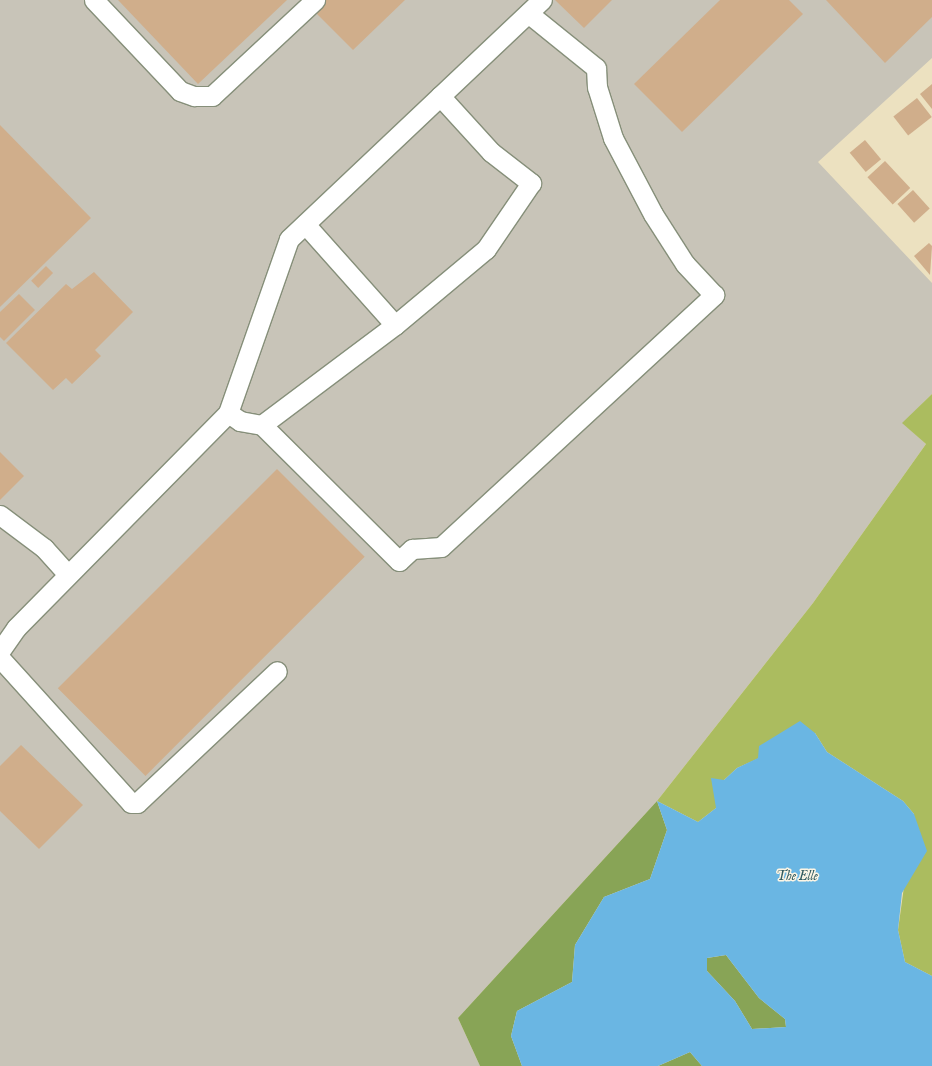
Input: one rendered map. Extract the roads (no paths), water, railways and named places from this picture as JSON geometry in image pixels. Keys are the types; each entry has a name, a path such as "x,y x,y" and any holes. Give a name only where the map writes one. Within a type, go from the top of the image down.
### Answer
{"lane":[{"path":"94,0 180,91 194,96 212,96 315,0"},
{"path":"0,651 16,628 228,413 289,239 542,0"},
{"path":"228,413 240,421 262,425 399,562 412,549 441,547 714,295 685,264 653,214 613,138 597,88 596,68 528,13"},
{"path":"262,425 395,325 486,249 531,183 491,152 440,96"},
{"path":"305,224 395,325"},
{"path":"0,515 44,548 68,575"},
{"path":"0,658 131,803 137,803 277,671"}],"water":[{"name":"The Elle","path":"800,721 815,733 827,752 903,801 914,814 927,851 902,893 898,930 905,962 932,976 932,1066 702,1066 690,1052 658,1066 522,1066 511,1036 517,1011 572,982 575,945 604,897 650,879 667,830 657,801 698,822 716,808 711,778 724,780 737,768 758,758 759,746","holes":["726,955 759,998 785,1019 786,1027 752,1029 735,1001 707,971 707,958"]}]}
